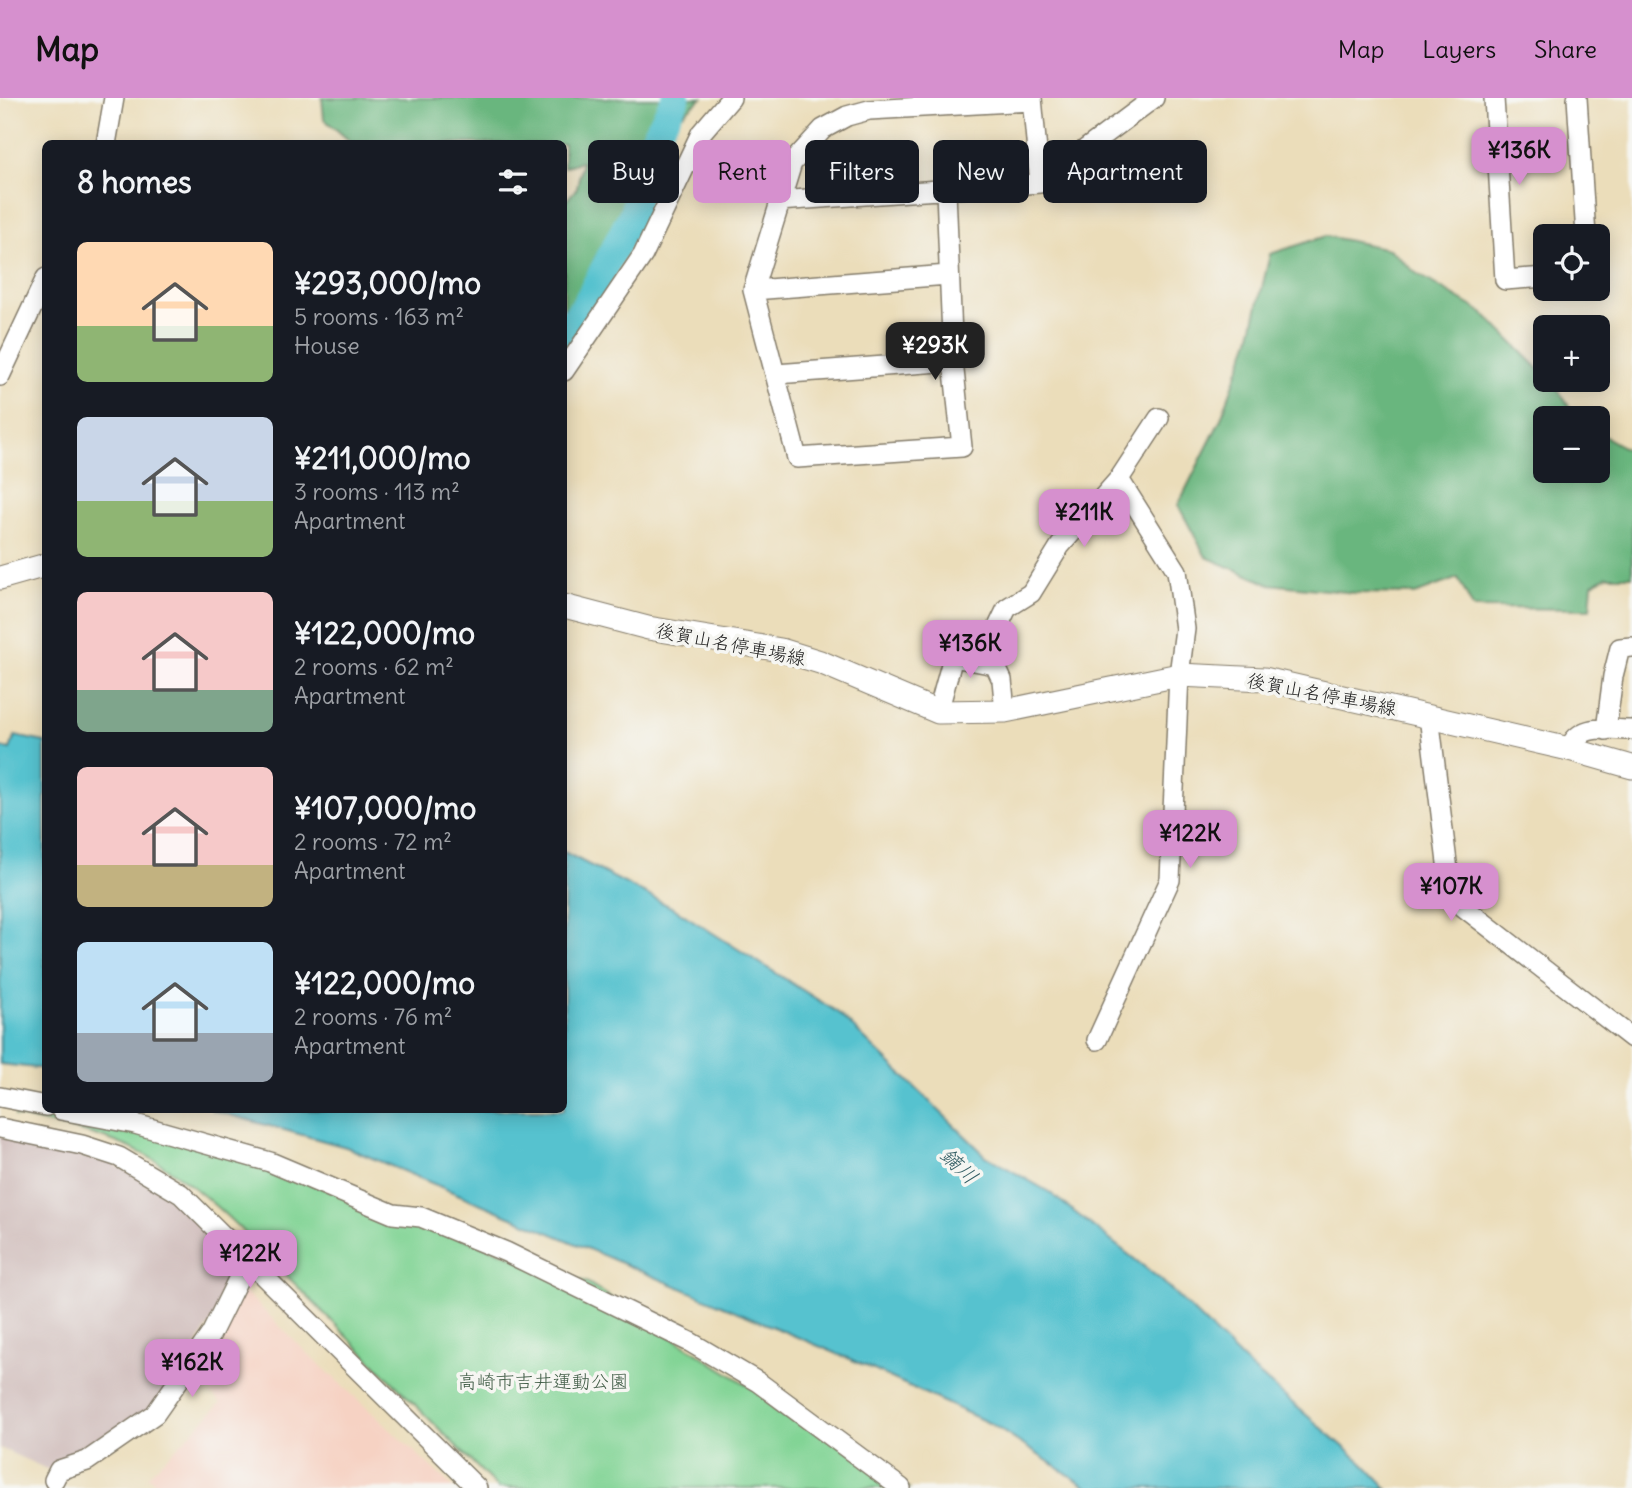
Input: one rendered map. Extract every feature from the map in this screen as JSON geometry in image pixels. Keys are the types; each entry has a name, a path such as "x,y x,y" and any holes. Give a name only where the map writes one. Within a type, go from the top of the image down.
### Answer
{"main road":[{"path":"0,578 42,566"},
{"name":"後賀山名停車場線","path":"567,607 648,628 780,650 820,662 938,712 1005,710 1179,675 1264,679 1569,749 1632,767"}],"street":[{"path":"107,140 114,98"},
{"path":"567,367 643,255 701,133 731,98"},
{"path":"1029,184 1040,183 1154,98"},
{"path":"1500,98 1494,98 1504,280 1533,278"},
{"path":"1577,98 1585,224"},
{"path":"791,166 802,149 823,129 847,116 869,110 1032,99 1040,183"},
{"path":"791,200 933,192"},
{"path":"777,203 753,290 797,458 962,447 953,361 946,203"},
{"path":"753,290 948,275"},
{"path":"0,376 42,287"},
{"path":"776,374 953,361"},
{"path":"981,662 1007,608 1031,593 1060,546 1119,479 1159,418"},
{"path":"1097,1040 1170,880 1179,675 1185,629 1177,570 1119,479"},
{"path":"1606,730 1613,676 1620,648 1632,647"},
{"path":"938,712 953,657 995,665 1002,680 1005,710"},
{"path":"1429,716 1451,895 1632,1038"},
{"path":"1569,749 1575,735 1585,730 1632,730"},
{"path":"42,1106 4,1098 2,1128 82,1145 119,1157 181,1194 477,1488"},
{"path":"77,1113 135,1124 270,1162 393,1214 421,1217 506,1252 690,1342 758,1382 901,1488"},
{"path":"54,1480 59,1470 87,1461 155,1414 211,1334 233,1296 248,1259"}],"shaded area":[{"path":"0,1136 111,1163 148,1182 184,1208 241,1263 231,1291 153,1412 87,1458 49,1470 0,1448"},
{"path":"240,1287 306,1352 454,1488 161,1488 148,1476 221,1403 190,1373"}],"green space":[{"path":"322,98 702,98 678,118 668,140 588,140 588,203 634,203 596,256 567,317 567,200 577,188 582,161 567,166 567,140 348,140 324,119"},
{"path":"1326,236 1389,249 1416,273 1483,313 1533,363 1533,392 1559,392 1569,406 1533,406 1533,483 1610,483 1610,440 1632,452 1632,576 1607,576 1592,584 1590,609 1473,608 1458,578 1415,594 1355,593 1269,584 1206,557 1178,505 1220,421 1250,339 1270,254"},
{"name":"高崎市吉井運動公園","path":"21,1097 42,1101 42,1113 97,1113 135,1121 588,1283 908,1488 498,1488 251,1239 196,1189 156,1161 123,1145 87,1133 15,1116"}],"water":[{"path":"15,736 42,741 42,1069 0,1064 0,747 10,749"},
{"name":"鏑川","path":"567,854 675,909 837,1012 986,1156 1049,1192 1161,1280 1251,1368 1363,1463 1387,1488 1089,1488 991,1424 859,1363 346,1147 223,1113 567,1113"}],"waterway":[{"path":"567,328 586,304 634,211 645,155 676,98"}]}
